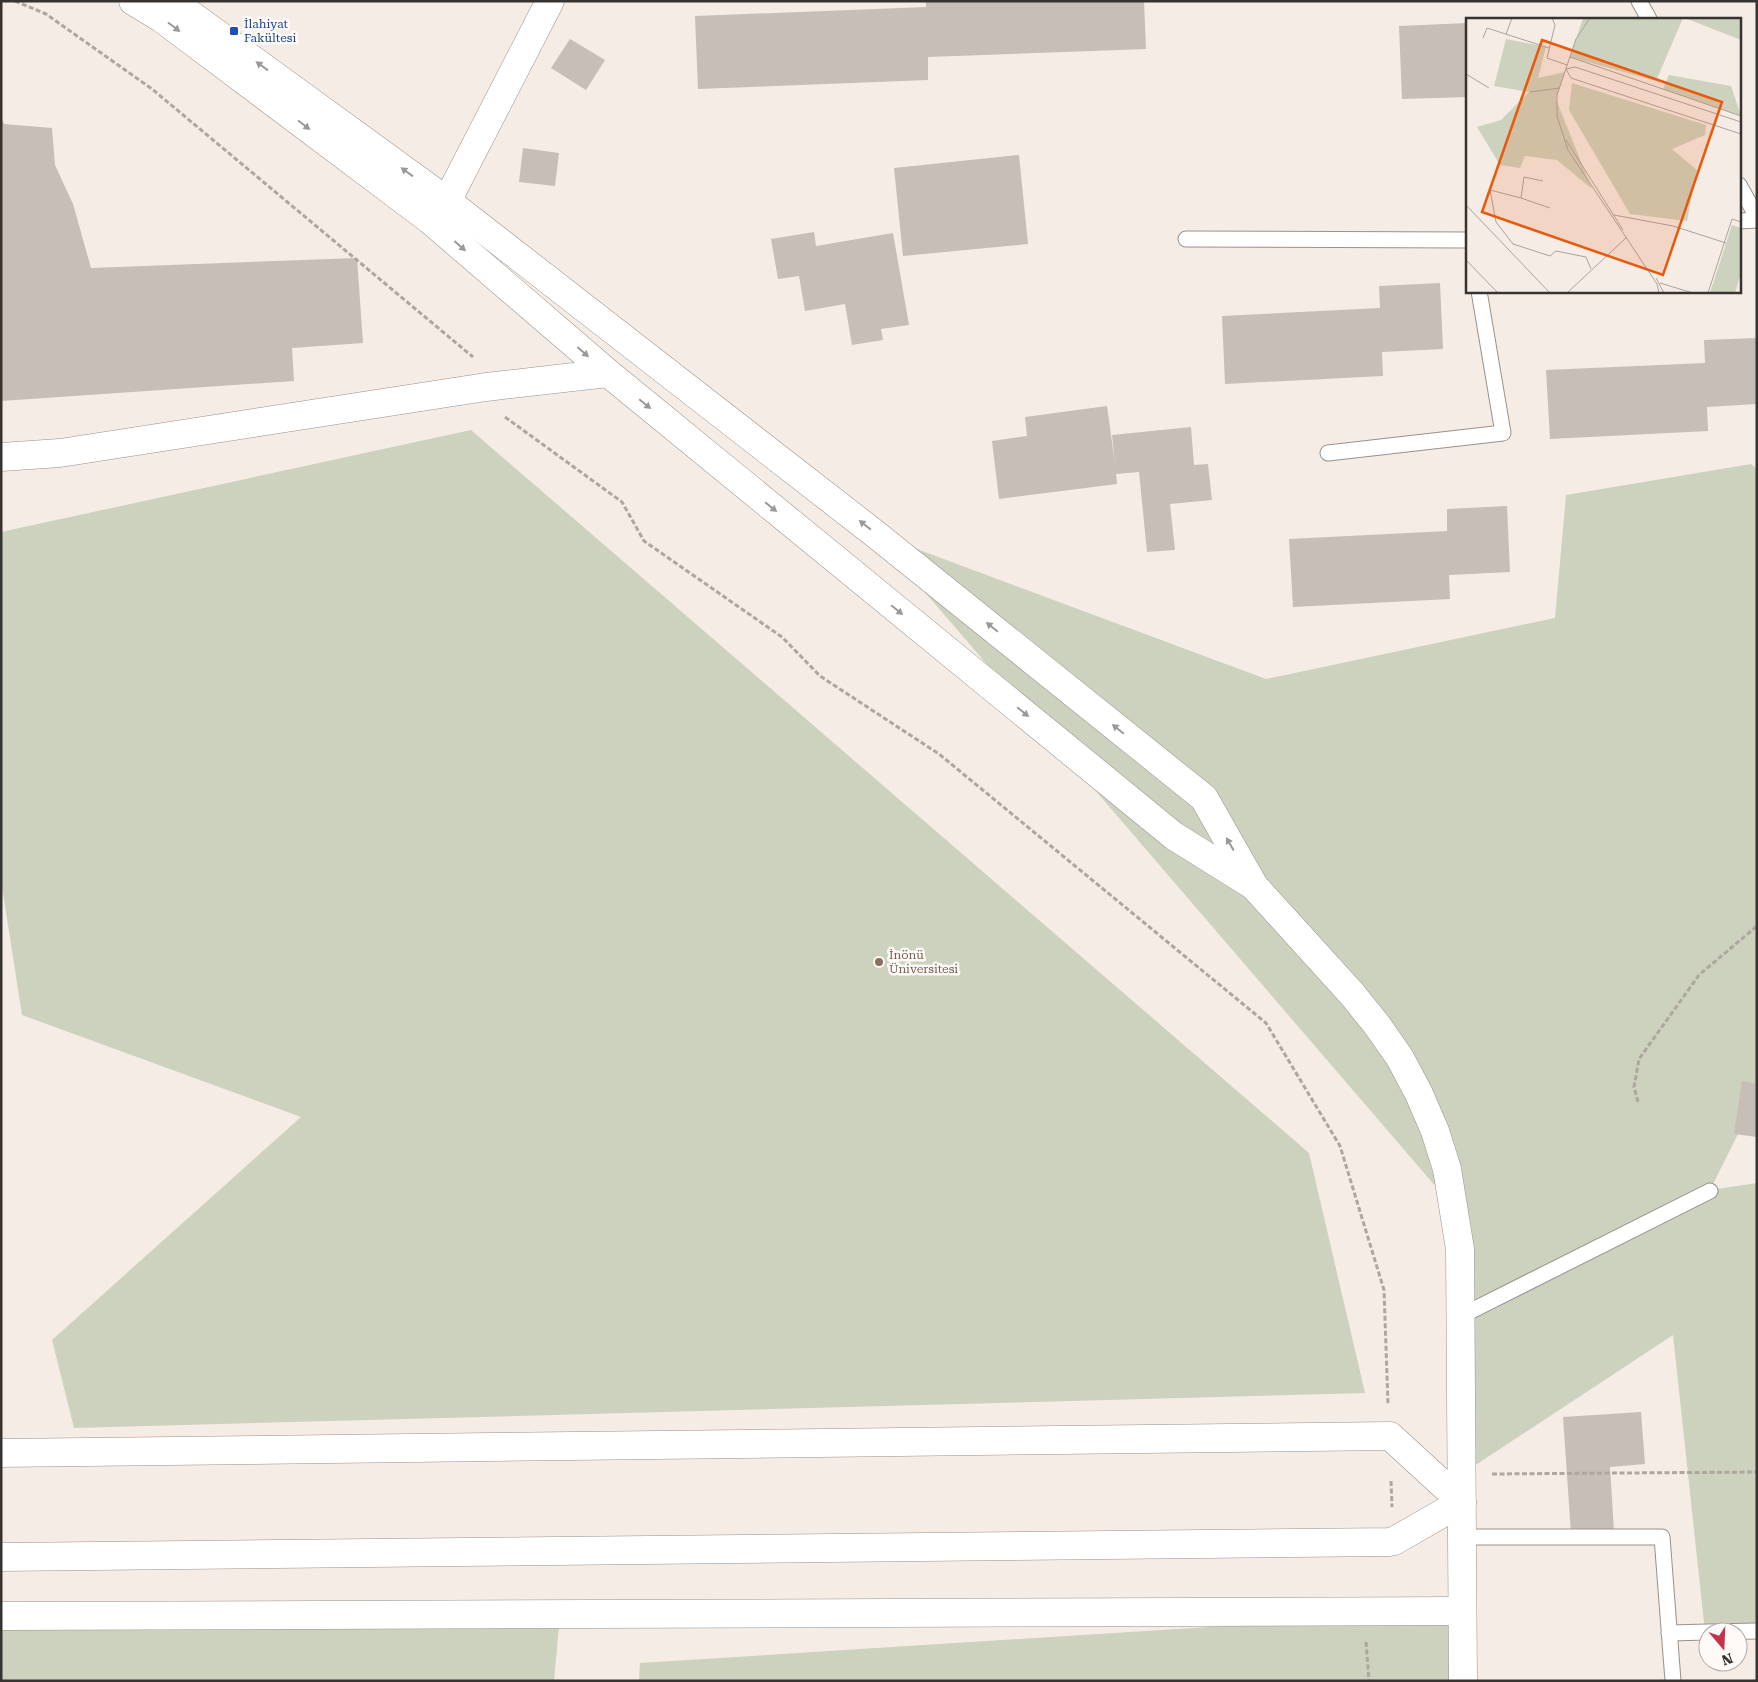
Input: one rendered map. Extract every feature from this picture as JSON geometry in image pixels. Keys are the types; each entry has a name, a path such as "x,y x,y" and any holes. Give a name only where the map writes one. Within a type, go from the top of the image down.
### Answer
{"street":[{"path":"133,1 161,18 438,211 874,533 1204,798 1254,886 1352,994 1378,1025 1400,1058 1419,1094 1435,1131 1447,1170 1455,1209 1460,1249 1463,1681"},
{"path":"172,1 438,211 608,374 1174,836 1254,886"},
{"path":"438,211 550,1"},
{"path":"1,457 60,453 486,387 608,374"},
{"path":"1,1453 1390,1436 1462,1502"},
{"path":"1,1557 1389,1542 1394,1541 1462,1502"},
{"path":"1,1616 1462,1612"}],"lane":[{"path":"1640,1 1648,18"},
{"path":"1740,187 1757,218 1740,221"},
{"path":"1186,239 1466,240"},
{"path":"1328,453 1503,433 1479,292"},
{"path":"1461,1316 1710,1191"},
{"path":"1462,1537 1662,1537 1673,1681"},
{"path":"1669,1633 1698,1632"}],"path":[{"path":"15,1 46,14 152,89 472,355 486,387 501,414 622,502 644,541 782,637 820,676 939,754 1266,1023 1340,1146 1384,1290 1393,1524 1389,1542"},
{"path":"1638,1102 1634,1087 1638,1060 1699,975 1757,926"},
{"path":"1462,1474 1757,1472"},
{"path":"1370,1681 1365,1636 1371,1612"}],"green space":[{"path":"471,430 1309,1153 1365,1393 74,1428 52,1340 301,1117 22,1015 1,880 1,532"},
{"path":"1751,464 1757,469 1757,1096 1710,1190 1757,1183 1757,1625 1748,1626 1748,1622 1704,1622 1673,1335 1462,1474 1455,1209 874,533 1266,679 1555,618 1566,495"},
{"path":"1462,1611 1463,1681 639,1681 640,1663"},
{"path":"560,1615 554,1681 1,1681 1,1616"}],"building":[{"path":"926,1 1144,1 1146,49 928,57 928,80 698,89 695,16 926,7"},
{"path":"1466,23 1466,97 1402,99 1399,26"},
{"path":"570,39 605,60 586,90 551,68"},
{"path":"1,117 4,124 52,128 55,165 73,204 91,268 357,258 363,343 292,348 294,381 1,401"},
{"path":"523,148 559,153 555,186 519,182"},
{"path":"1019,155 1028,244 903,256 894,168"},
{"path":"814,232 816,246 893,233 909,325 881,329 883,340 852,345 845,304 805,311 799,276 778,279 771,239"},
{"path":"1440,283 1443,349 1382,352 1383,376 1225,384 1222,316 1380,308 1379,286"},
{"path":"1757,338 1757,404 1707,407 1708,431 1550,439 1546,370 1705,363 1704,340"},
{"path":"1107,406 1115,464 1112,435 1191,427 1194,465 1208,464 1212,500 1170,504 1175,550 1147,552 1139,472 1116,474 1117,484 999,499 992,441 1027,436 1025,417"},
{"path":"1507,506 1510,572 1449,575 1450,599 1293,607 1289,539 1447,531 1447,509"},
{"path":"1742,1081 1757,1084 1757,1137 1734,1134"},
{"path":"1641,1412 1645,1464 1610,1467 1614,1531 1571,1534 1563,1417"}],"place":[{"name":"İlahiyat Fakültesi","path":"234,31"},
{"name":"İnönü Üniversitesi","path":"879,962"}]}
